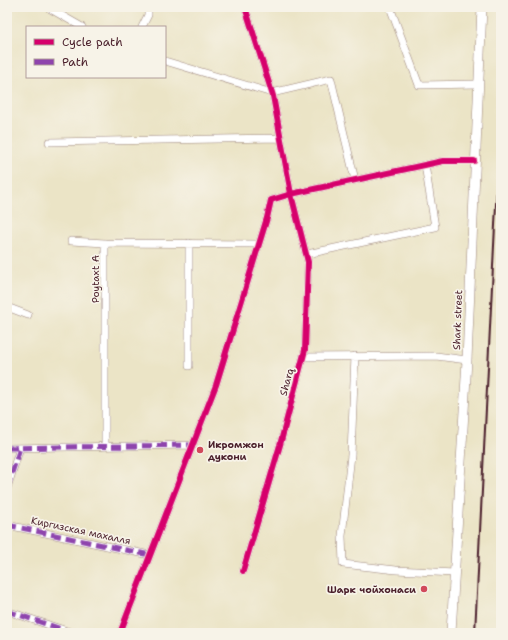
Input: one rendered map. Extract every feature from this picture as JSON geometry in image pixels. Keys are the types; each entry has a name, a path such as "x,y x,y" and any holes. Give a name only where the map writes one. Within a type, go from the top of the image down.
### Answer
{"main road":[{"name":"Shark street","path":"451,633 467,360 474,161 482,7"}],"street":[{"path":"47,7 80,26"},
{"path":"142,26 148,15 148,7"},
{"name":"Sharq","path":"243,572 280,445 305,350 308,262 291,194 272,93 245,7"},
{"path":"390,7 419,85 478,84"},
{"path":"166,61 272,93 331,78 355,180"},
{"path":"49,142 281,138"},
{"path":"120,633 216,385 271,200 291,194 443,161 474,161"},
{"path":"307,254 435,227 425,165"},
{"path":"72,241 104,243"},
{"name":"Poytaxt A","path":"105,446 104,243 259,244"},
{"path":"189,243 189,366"},
{"path":"7,307 28,315"},
{"path":"355,356 351,456 342,536 343,564 396,570 454,573"},
{"path":"303,357 436,356 467,360"},
{"path":"7,448 193,445"},
{"path":"7,488 20,448"},
{"name":"Киргизская махалля","path":"7,525 150,555"},
{"path":"7,611 73,633"}],"railway":[{"path":"475,633 501,103"}],"marked path":[{"path":"7,448 193,445"},
{"path":"7,488 20,448"},
{"path":"7,525 150,555"},
{"path":"7,611 73,633"}],"cycle path":[{"path":"120,633 216,385 267,218 271,200 291,194 273,96 245,7"},
{"path":"243,571 280,445 305,350 308,262 291,194 443,161 474,161"}],"place":[{"name":"Икромжон дукони","path":"200,450"},
{"name":"Шарк чойхонаси","path":"424,589"}]}
